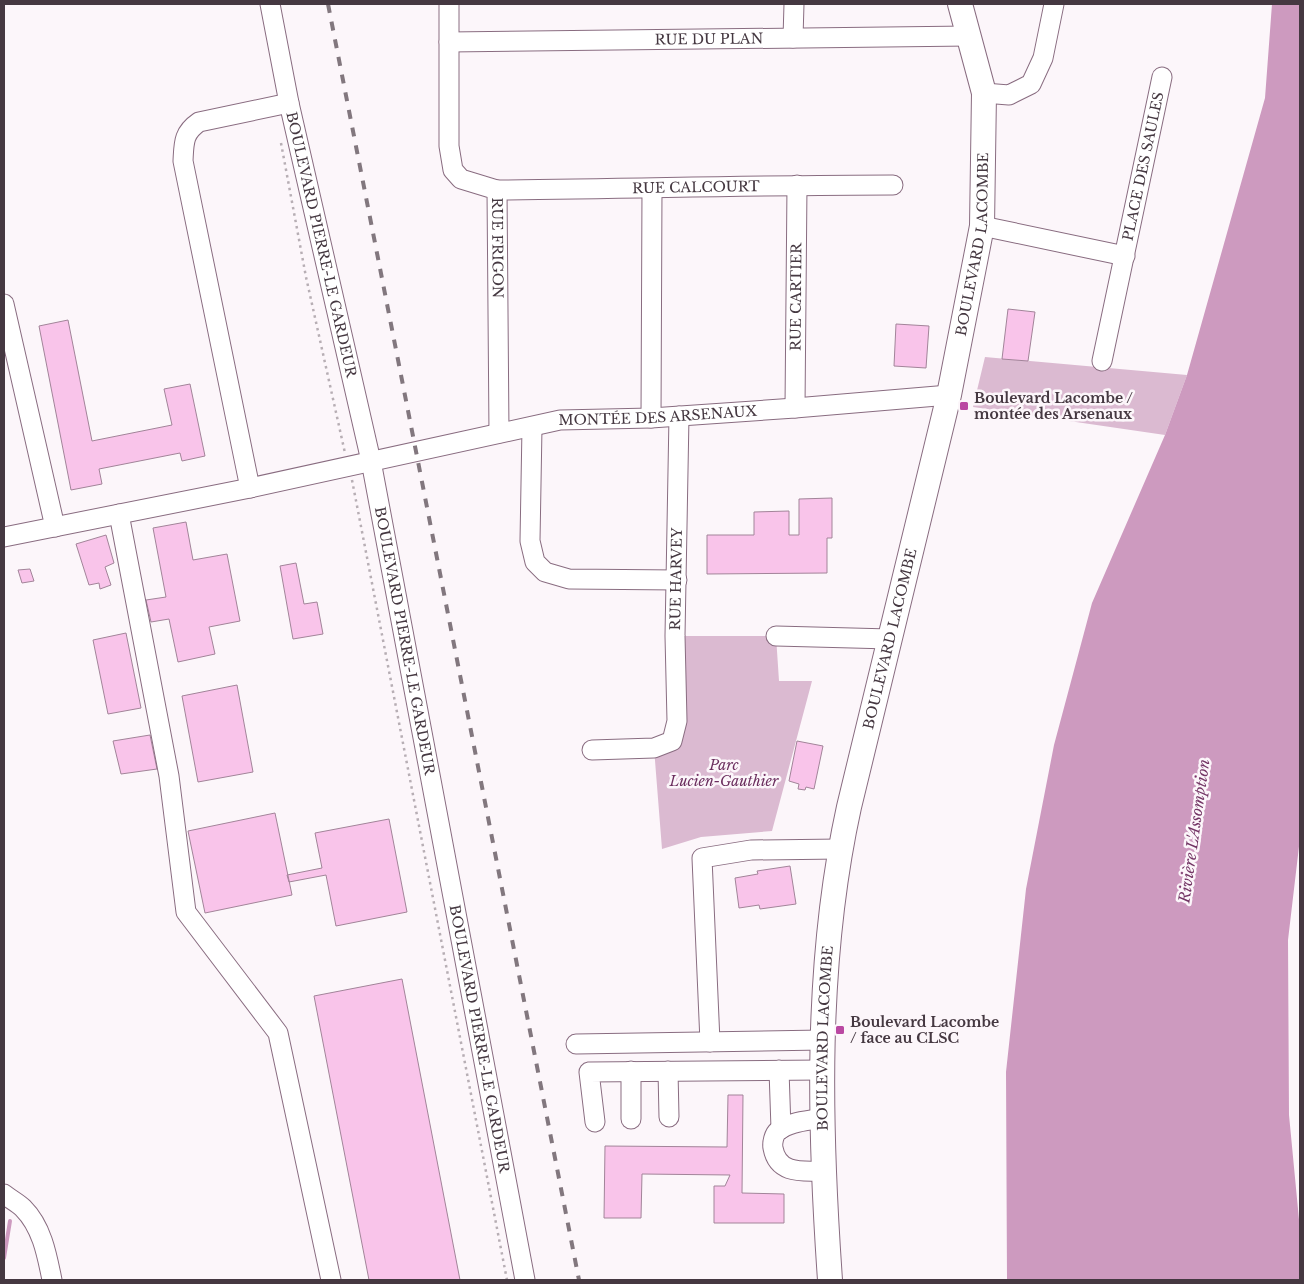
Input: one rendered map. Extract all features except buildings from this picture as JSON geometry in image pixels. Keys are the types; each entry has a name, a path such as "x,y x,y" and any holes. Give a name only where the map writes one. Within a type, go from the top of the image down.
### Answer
{"main road":[{"name":"BOULEVARD LACOMBE","path":"830,1280 824,1171 823,1040 830,923 840,849 949,395 982,226 984,93 960,4"}],"street":[{"name":"BOULEVARD PIERRE-LE GARDEUR","path":"270,4 289,103 371,461 525,1280"},
{"name":"RUE FRIGON","path":"449,4 449,146 453,170 461,179 497,190 499,433"},
{"path":"793,38 794,4"},
{"path":"984,93 1010,95 1031,84 1043,58 1054,4"},
{"name":"RUE DU PLAN","path":"449,42 970,36"},
{"name":"PLACE DES SAULES","path":"1102,361 1162,77"},
{"path":"250,488 183,161 184,142 190,129 199,122 289,103"},
{"name":"RUE CARTIER","path":"795,408 797,185"},
{"name":"RUE CALCOURT","path":"497,190 894,185"},
{"path":"651,418 652,189"},
{"name":"PLACE DES SAULES","path":"982,226 1125,256"},
{"path":"4,304 55,527"},
{"name":"MONTÉE DES ARSENAUX","path":"4,537 250,488 560,420 651,418 949,395"},
{"name":"RUE HARVEY","path":"592,750 654,748 672,741 677,721 675,636 679,416"},
{"path":"532,426 530,540 535,562 545,572 569,579 677,580"},
{"path":"119,514 169,776 186,912 278,1034 331,1280"},
{"path":"776,636 890,639"},
{"path":"710,1042 702,858 751,850 840,849"},
{"path":"576,1044 823,1040"},
{"path":"779,1070 782,1129"},
{"path":"595,1122 589,1072 823,1070"},
{"path":"631,1071 631,1119"},
{"path":"668,1071 669,1117"},
{"path":"823,1118 788,1125 777,1132 772,1144 775,1158 784,1166 796,1172 824,1171"},
{"path":"4,1194 23,1208 37,1229 47,1254 52,1280"}],"path":[{"path":"279,135 308,286 342,446 350,466 507,1280"}],"green space":[{"path":"985,357 1187,375 1165,435 973,407"},
{"name":"Parc Lucien-Gauthier","path":"675,636 776,636 779,681 812,681 772,831 701,837 662,849 654,748 671,741"}],"water":[{"name":"Rivière L'Assomption","path":"1272,4 1300,4 1300,838 1288,940 1289,1115 1300,1230 1300,1280 1007,1280 1006,1072 1026,889 1054,745 1092,603 1165,435 1187,375 1265,98"}],"waterway":[{"path":"4,1258 10,1221"}],"railway":[{"path":"328,4 579,1280"}],"place":[{"name":"Boulevard Lacombe / montée des Arsenaux","path":"964,406"},
{"name":"Boulevard Lacombe / face au CLSC","path":"840,1030"}]}
